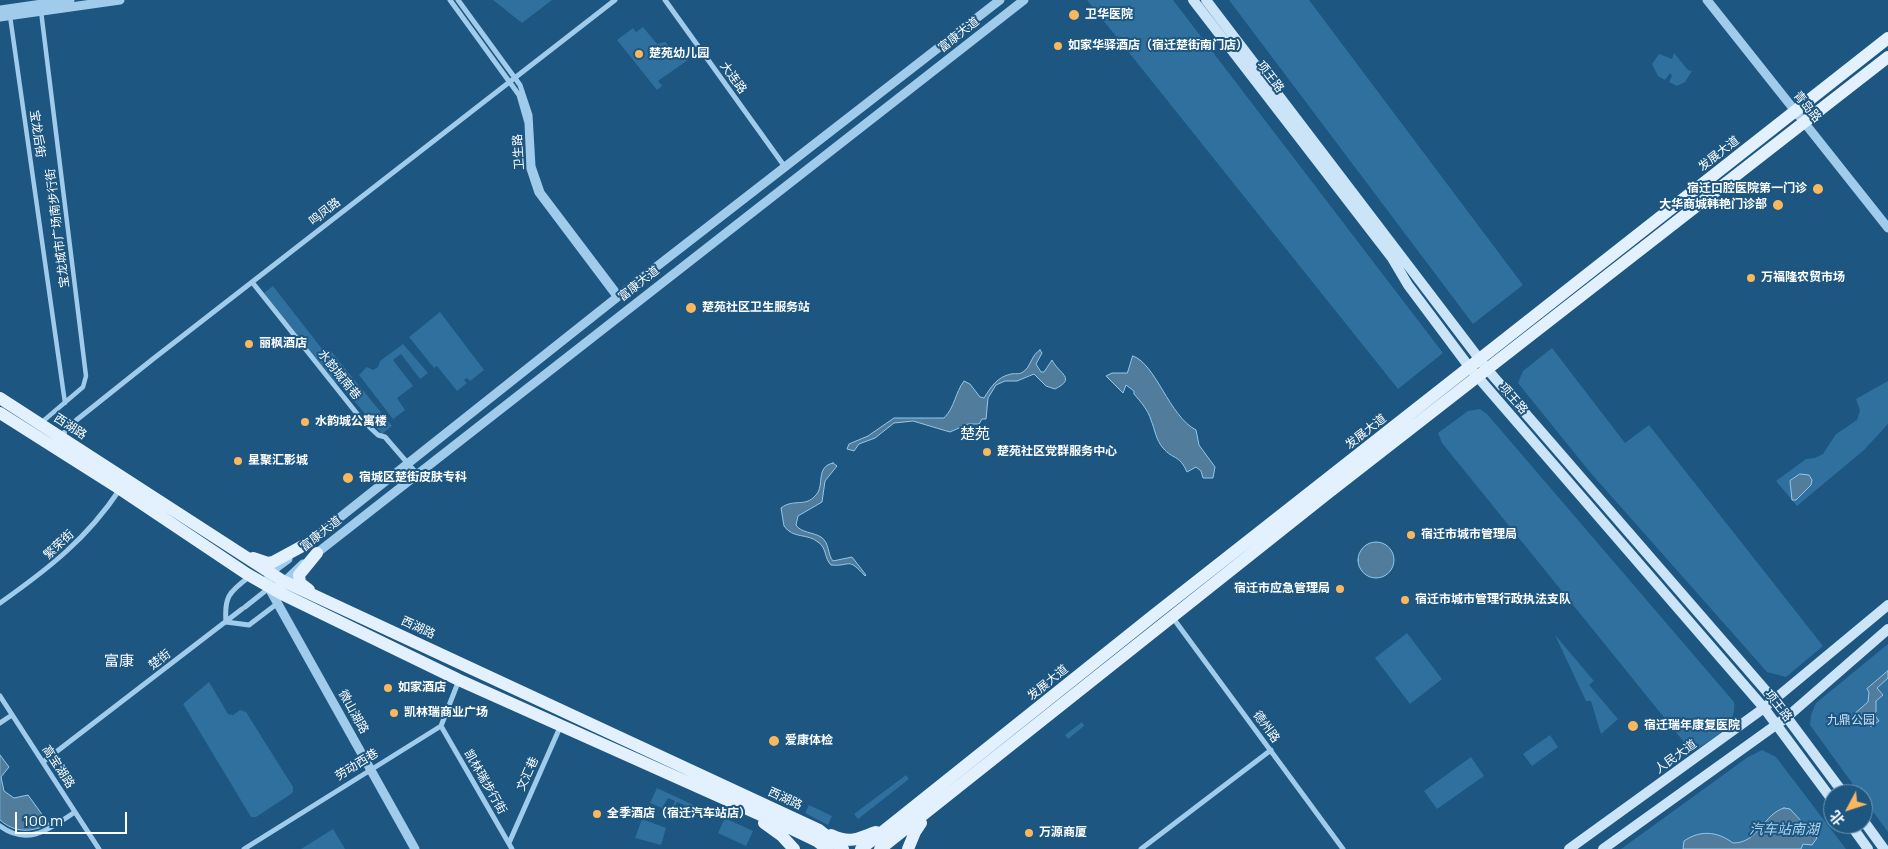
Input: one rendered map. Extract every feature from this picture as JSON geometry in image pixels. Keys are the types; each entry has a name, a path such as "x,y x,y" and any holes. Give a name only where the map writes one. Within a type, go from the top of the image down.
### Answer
{"main road":[{"name":"项王路","path":"1192,0 1392,258 1408,286 1764,708 1823,787"},
{"name":"项王路","path":"1206,0 1478,369 1774,700 1837,784"},
{"name":"发展大道","path":"880,849 953,793 1172,617 1888,38"},
{"name":"发展大道","path":"861,849 884,829 1478,369 1804,123 1888,56"},
{"name":"西湖路","path":"0,398 40,424 57,442 120,489 269,588 280,599 817,841 827,849"},
{"name":"西湖路","path":"0,413 57,442 283,581 819,830 843,849"},
{"path":"229,548 268,562 280,560 308,543"},
{"path":"317,553 301,571 299,580 304,587 334,605"},
{"name":"人民大道","path":"1569,849 1764,708 1888,605"},
{"path":"1603,849 1787,717 1888,629"},
{"path":"908,849 914,832 922,822 953,793"},
{"path":"734,804 782,836 794,849"},
{"path":"819,830 843,841 851,841 884,829"},
{"path":"1857,834 1868,849"},
{"path":"1873,834 1884,849"}],"street":[{"path":"0,10 70,0"},
{"path":"0,17 120,0"},
{"name":"卫生路","path":"450,0 522,91 530,115 534,166 538,186 618,296"},
{"name":"卫生路","path":"458,0 512,78"},
{"name":"鸣凤路","path":"57,442 81,416 512,78 615,0"},
{"name":"大连路","path":"666,0 785,167"},
{"name":"富康大道","path":"270,574 618,296 1000,0"},
{"name":"富康大道","path":"283,581 417,474 1024,0"},
{"name":"青岛路","path":"1707,0 1888,228"},
{"name":"宝龙城市广场南步行街","path":"40,424 83,387 86,376 41,11"},
{"name":"宝龙后街","path":"10,15 64,403"},
{"name":"水韵城南巷","path":"252,282 362,420 378,435 385,437 417,474"},
{"name":"繁荣街","path":"0,602 53,565 99,520 120,489"},
{"path":"270,574 250,576 228,597 225,604 226,622 249,625 280,599 283,581"},
{"path":"269,588 267,580 270,574"},
{"name":"楚街","path":"43,762 269,588"},
{"name":"微山湖路","path":"280,599 415,849"},
{"name":"德州路","path":"1172,617 1343,849"},
{"path":"441,726 459,680"},
{"name":"高宝湖路","path":"0,696 99,849"},
{"name":"文汇巷","path":"509,843 566,712"},
{"path":"0,723 12,715"},
{"name":"劳动西巷","path":"244,849 370,768 441,726"},
{"name":"凯林瑞步行街","path":"441,726 512,849"},
{"path":"1141,849 1270,750"},
{"path":"0,826 16,835 30,836 47,830 75,812"}],"green space":[{"path":"493,0 552,0 522,23"},
{"path":"1087,0 1173,0 1443,353 1398,389"},
{"path":"1229,0 1309,0 1523,285 1473,324"},
{"path":"643,27 657,44 665,42 675,51 679,48 688,60 658,81 662,86 657,90 617,40 633,28 636,32"},
{"path":"1674,53 1688,70 1692,71 1685,82 1677,86 1669,82 1672,76 1670,73 1665,80 1658,76 1652,64 1659,54 1672,59"},
{"path":"273,286 322,349 331,351 392,426 382,434 340,384 336,383 264,293"},
{"path":"440,312 484,370 470,381 467,378 464,380 467,383 457,391 437,366 434,368 409,337"},
{"path":"403,344 428,373 420,379 401,354 393,360 413,386 397,398 405,410 393,419 359,375 367,367 373,370 378,367 380,361"},
{"path":"1552,348 1625,443 1649,425 1823,646 1786,677 1767,672 1589,471 1518,383 1523,371"},
{"path":"1888,381 1888,424 1864,450 1797,506 1776,481 1806,459 1815,458 1823,454 1836,434 1857,420 1860,410 1856,399"},
{"path":"1480,409 1487,414 1734,702 1732,719 1727,726 1692,752 1442,443 1438,433 1468,411"},
{"path":"1407,633 1442,679 1410,704 1375,658"},
{"path":"1555,635 1594,681 1589,685 1618,719 1601,734 1591,701 1586,701"},
{"name":"九鼎公园","path":"1888,644 1888,832 1873,812 1873,784 1853,784 1810,725 1811,715 1816,703"},
{"path":"209,682 228,714 233,715 240,710 246,712 293,787 291,794 256,817 251,817 183,704"},
{"path":"1082,722 1084,726 1068,739 1065,735"},
{"path":"1550,735 1558,747 1532,766 1523,754"},
{"path":"1762,750 1776,757 1823,819 1823,834 1835,834 1846,849 1621,849 1748,757"},
{"path":"1471,757 1484,776 1437,809 1424,791"},
{"path":"906,775 909,779 858,819 854,814"},
{"path":"657,788 704,810 702,815 694,812 690,821 688,820 693,810 686,806 681,817 679,816 684,805 677,802 672,812 670,811 675,801 668,798 662,808 650,803"},
{"path":"783,792 800,800 796,809 778,800"},
{"path":"809,805 832,816 828,825 805,813"},
{"path":"725,818 753,831 746,846 718,833"},
{"path":"642,819 666,828 661,845 635,838"},
{"path":"333,829 345,849 301,849"}],"water":[{"path":"1040,350 1042,353 1036,364 1041,372 1044,372 1052,360 1066,379 1065,382 1055,389 1046,386 1034,374 1017,381 1005,381 996,385 988,398 986,419 982,419 979,424 968,424 950,432 913,421 894,423 875,438 859,444 854,451 847,449 849,444 868,436 894,418 944,418 948,414 964,381 970,384 980,397 984,398 992,386 1002,377 1026,370"},
{"path":"1133,356 1149,369 1178,414 1196,430 1199,445 1215,467 1213,478 1203,478 1201,471 1196,467 1187,472 1181,462 1161,445 1148,413 1134,394 1134,391 1126,385 1123,393 1106,376 1112,373 1127,373"},
{"path":"833,463 837,466 825,481 822,502 798,516 796,525 801,530 818,535 824,539 833,561 852,557 865,576 852,564 831,565 821,544 814,539 792,533 784,526 781,508 812,499 819,491 824,468"},
{"path":"1800,474 1809,475 1812,480 1811,485 1796,500 1792,500 1790,481"},
{"path":"1376,542 1388,548 1394,560 1388,572 1376,578 1364,572 1358,560 1364,548"},
{"path":"1888,671 1888,678 1877,688 1883,695 1876,701 1876,712 1874,714 1879,721 1871,727 1866,722 1861,726 1853,715 1868,702 1869,692 1867,689"},
{"path":"0,755 9,767 1,777 4,791 14,798 28,795 49,824 36,829 18,830 0,820"},
{"name":"汽车站南湖","path":"1784,808 1790,809 1817,838 1812,845 1803,844 1801,849 1683,849 1684,841 1690,837 1708,833 1721,836 1733,843 1742,842 1755,834 1777,811"}],"place":[{"name":"卫华医院","path":"1074,15"},
{"name":"如家华驿酒店（宿迁楚街南门店）","path":"1058,46"},
{"name":"楚苑幼儿园","path":"639,54"},
{"name":"宿迁口腔医院第一门诊","path":"1818,189"},
{"name":"大华商城韩艳门诊部","path":"1778,205"},
{"name":"万福隆农贸市场","path":"1751,278"},
{"name":"楚苑社区卫生服务站","path":"691,308"},
{"name":"丽枫酒店","path":"249,344"},
{"name":"水韵城公寓楼","path":"305,422"},
{"name":"楚苑社区党群服务中心","path":"987,452"},
{"name":"星聚汇影城","path":"238,461"},
{"name":"宿城区楚街皮肤专科","path":"348,478"},
{"name":"宿迁市城市管理局","path":"1411,535"},
{"name":"宿迁市应急管理局","path":"1340,589"},
{"name":"宿迁市城市管理行政执法支队","path":"1405,600"},
{"name":"如家酒店","path":"388,688"},
{"name":"凯林瑞商业广场","path":"394,713"},
{"name":"宿迁瑞年康复医院","path":"1633,726"},
{"name":"爱康体检","path":"774,741"},
{"name":"全季酒店（宿迁汽车站店）","path":"597,814"},
{"name":"万源商厦","path":"1029,833"}],"district":[{"name":"楚苑","path":"975,435"},
{"name":"富康","path":"119,662"}]}
